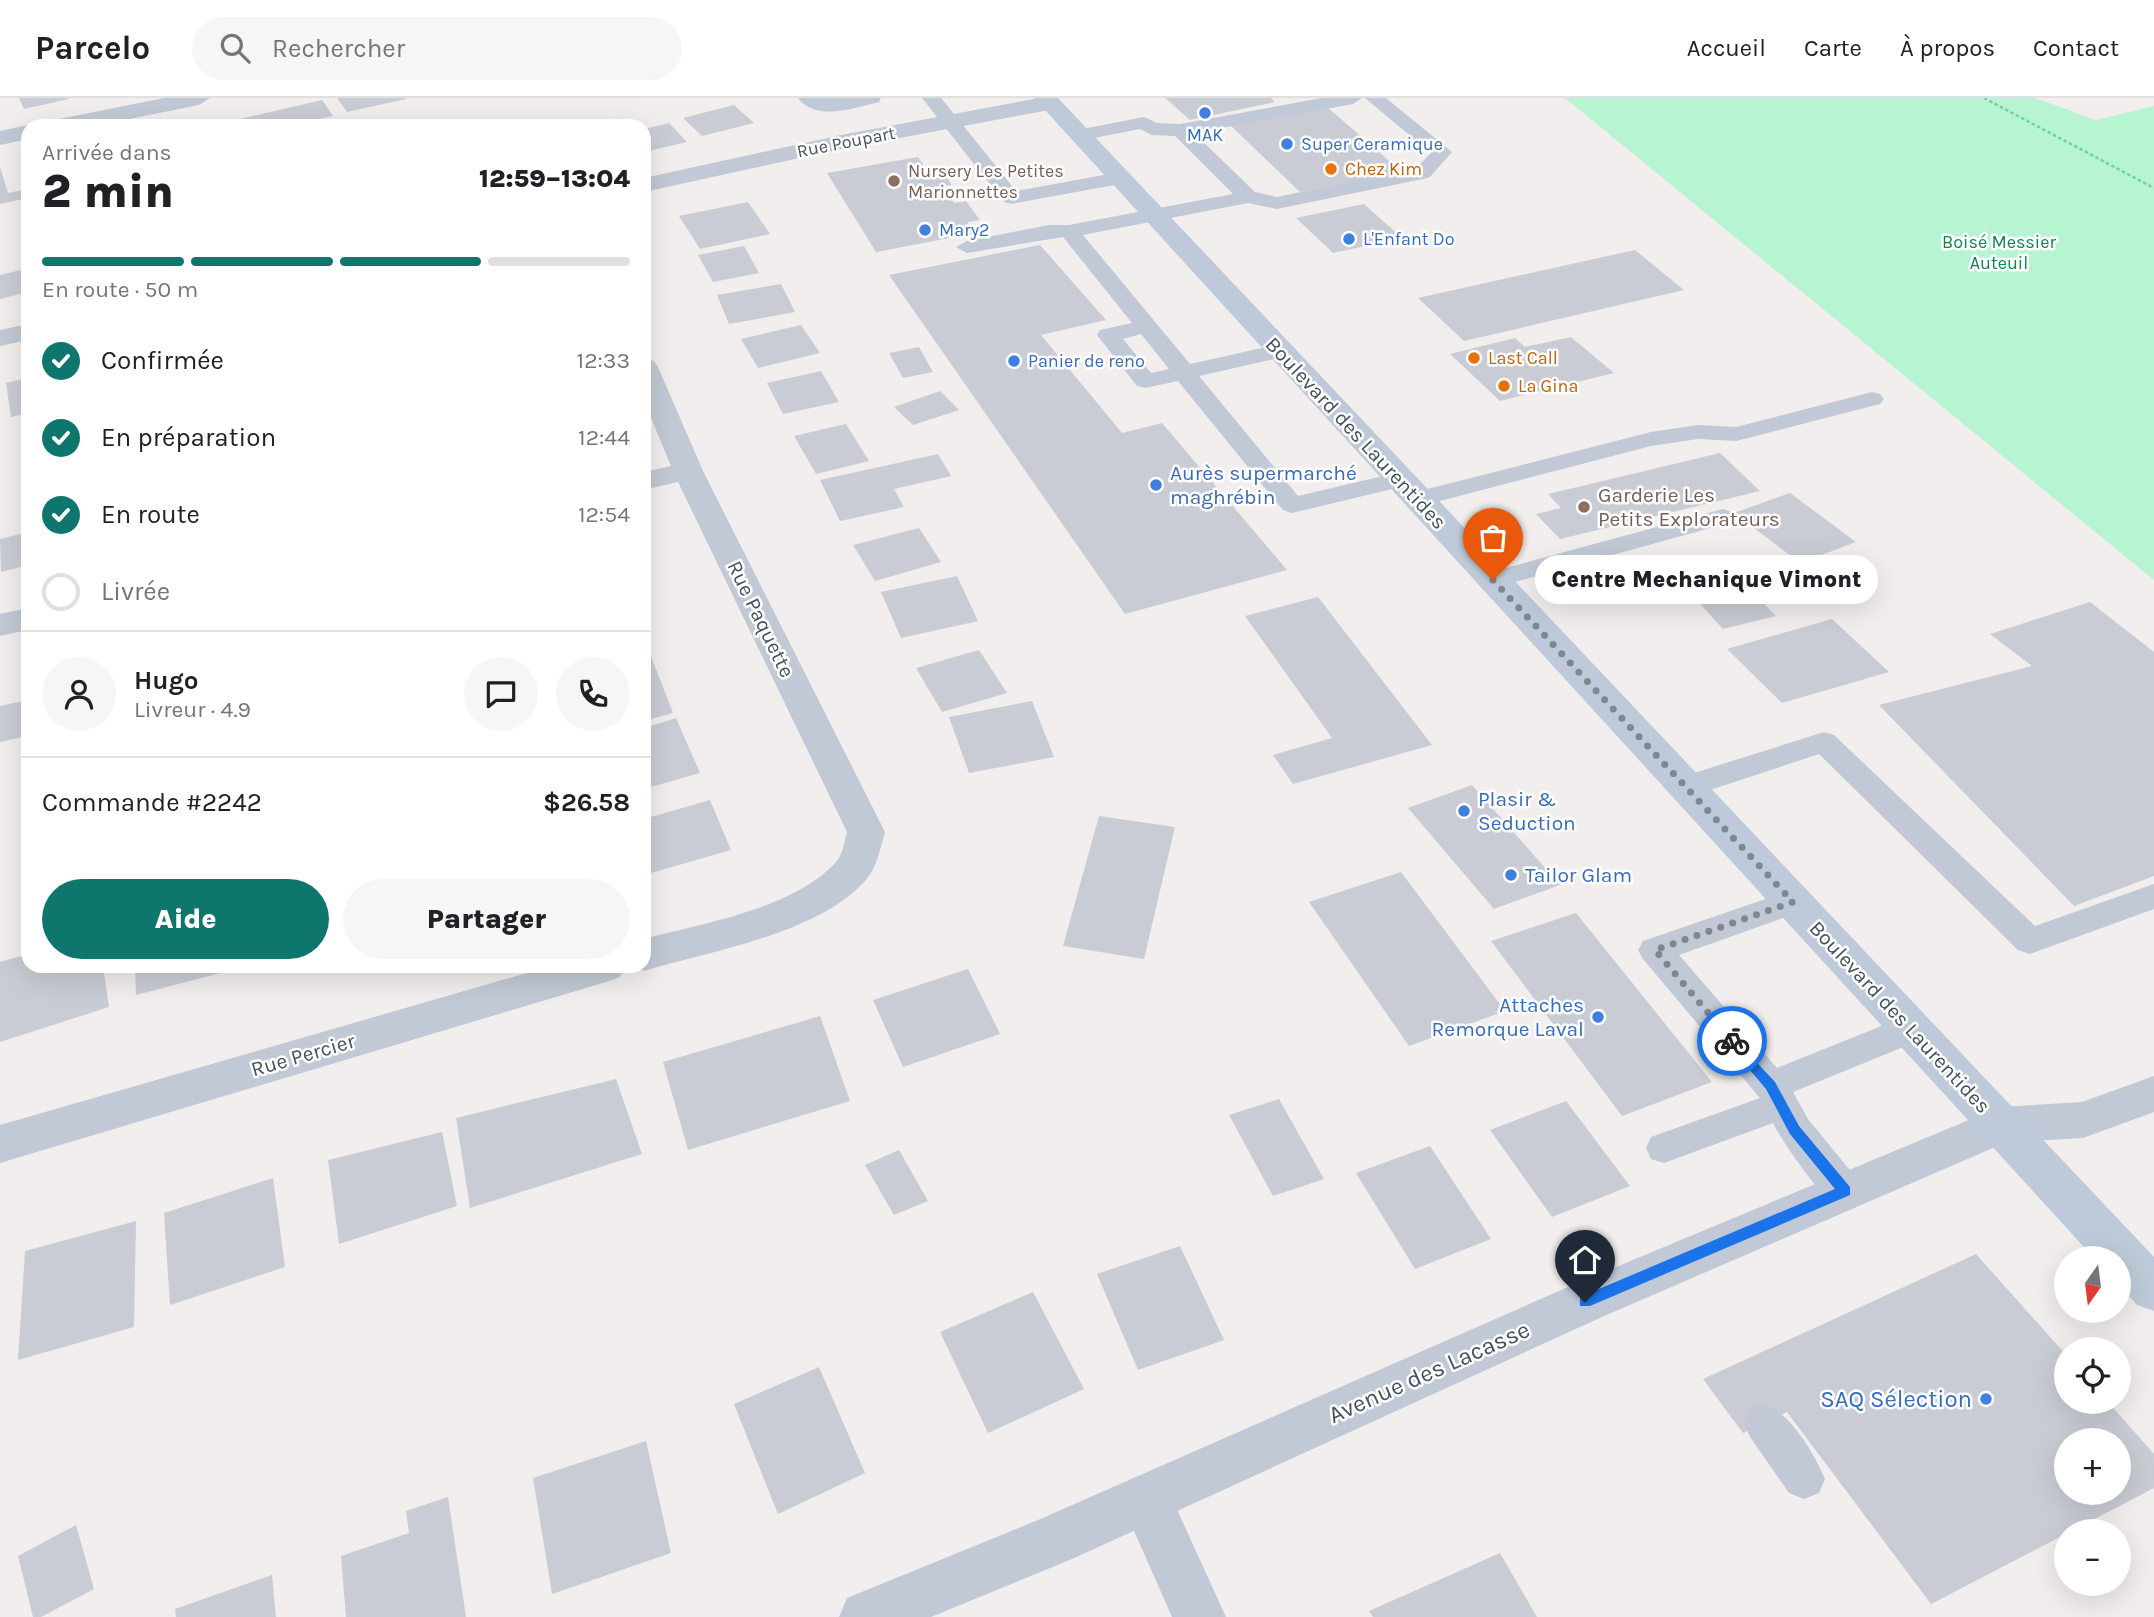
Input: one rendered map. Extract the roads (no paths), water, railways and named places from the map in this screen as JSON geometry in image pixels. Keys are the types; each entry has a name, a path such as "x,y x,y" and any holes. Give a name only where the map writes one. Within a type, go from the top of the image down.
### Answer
{"main road":[{"name":"Boulevard des Laurentides","path":"1051,100 1079,135 2154,1290"}],"street":[{"path":"94,119 199,98"},
{"name":"Rue Poupart","path":"651,184 1051,100"},
{"path":"0,138 21,134"},
{"path":"0,338 21,334"},
{"name":"Rue Paquette","path":"651,384 688,471 866,832 853,870 817,899 757,922 651,953"},
{"path":"651,479 688,471"},
{"path":"0,625 21,620"},
{"name":"Rue Percier","path":"0,1144 582,973"},
{"name":"Avenue des Lacasse","path":"866,1617 1146,1499 1585,1302 2000,1125 2083,1120 2154,1094"},
{"path":"1146,1499 1199,1617"}],"lane":[{"path":"807,98 813,104 824,106 872,98"},
{"path":"931,98 1011,198 1120,178"},
{"path":"1079,135 1144,123 1152,129 1180,130 1353,98"},
{"path":"967,247 1049,231 1069,231 1248,197 1277,203 1423,173 1442,152 1374,98"},
{"path":"1180,130 1248,197"},
{"path":"1069,231 1292,505 1409,489 1651,439 1678,438 1698,432 1736,434 1872,399"},
{"path":"1149,326 1108,335 1145,381 1280,351"},
{"path":"1493,580 1723,517"},
{"path":"1686,787 1824,742 2031,941 2154,896"},
{"path":"1793,902 1655,950 1776,1095 1795,1130 1845,1191"},
{"path":"1664,1148 1911,1029"},
{"path":"1763,1423 1804,1479"}],"place":[{"name":"MAK","path":"1205,113"},
{"name":"Super Ceramique","path":"1287,144"},
{"name":"Chez Kim","path":"1331,169"},
{"name":"Nursery Les Petites Marionnettes","path":"894,181"},
{"name":"Mary2","path":"925,230"},
{"name":"L'Enfant Do","path":"1349,239"},
{"name":"Last Call","path":"1474,358"},
{"name":"Panier de reno","path":"1014,361"},
{"name":"La Gina","path":"1504,386"},
{"name":"Aurès supermarché maghrébin","path":"1156,485"},
{"name":"Garderie Les Petits Explorateurs","path":"1584,507"},
{"name":"Centre Mechanique Vimont","path":"1493,580"},
{"name":"Plasir & Seduction","path":"1464,811"},
{"name":"Tailor Glam","path":"1511,875"},
{"name":"Attaches Remorque Laval","path":"1598,1017"},
{"name":"SAQ Sélection","path":"1986,1399"}],"park label":[{"name":"Boisé Messier Auteuil","path":"1999,252"}]}
